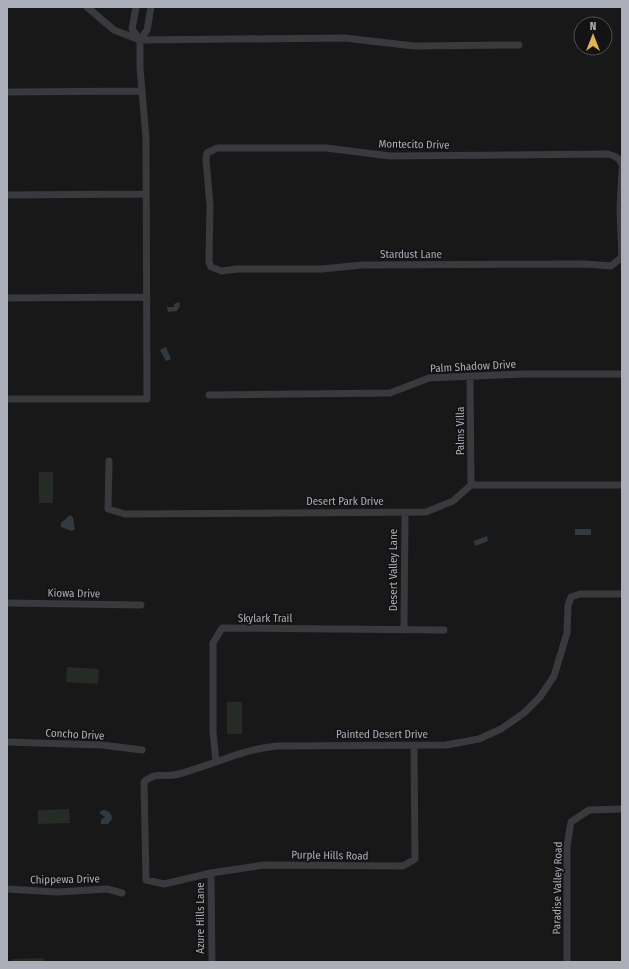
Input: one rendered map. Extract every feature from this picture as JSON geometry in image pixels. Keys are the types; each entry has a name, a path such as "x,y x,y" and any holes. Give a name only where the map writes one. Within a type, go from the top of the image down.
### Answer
{"street":[{"path":"87,7 114,30 140,40 345,38 414,46 519,45"},
{"path":"136,7 132,29 140,40"},
{"path":"7,399 147,399 146,138 140,91 140,40 147,30 151,7"},
{"path":"7,92 140,91"},
{"name":"Montecito Drive","path":"210,206 206,159 208,153 217,148 326,148 390,156 608,154 621,160 622,165"},
{"path":"621,209 622,170"},
{"path":"7,195 146,194"},
{"name":"Stardust Lane","path":"210,206 209,262 211,267 222,271 237,269 322,269 362,265 585,264 611,266 617,263 622,256 621,209"},
{"path":"7,298 147,297"},
{"name":"Palm Shadow Drive","path":"209,395 390,393 429,378 524,374 622,374"},
{"name":"Palms Villa","path":"470,376 471,485"},
{"name":"Desert Park Drive","path":"109,461 108,509 125,514 426,512 453,501 471,485"},
{"path":"471,485 622,485"},
{"name":"Desert Valley Lane","path":"404,512 404,628"},
{"name":"Painted Desert Drive","path":"145,866 144,782 153,775 174,775 260,747 446,745 478,740 501,729 524,713 540,697 554,676 562,654 567,633 568,606 571,597 580,594 622,594"},
{"name":"Kiowa Drive","path":"7,603 141,605"},
{"name":"Skylark Trail","path":"216,762 213,732 212,643 222,628 404,628 444,630"},
{"name":"Concho Drive","path":"7,742 88,744 142,750"},
{"name":"Purple Hills Road","path":"145,866 146,880 164,884 211,873 264,865 403,866 415,859 414,746"},
{"name":"Paradise Valley Road","path":"567,962 567,846 571,822 589,810 622,809"},
{"name":"Azure Hills Lane","path":"211,873 212,962"},
{"name":"Chippewa Drive","path":"7,889 57,892 107,889 122,893"}],"shaded area":[{"path":"179,302 180,306 177,311 168,312 167,307 174,307 174,304"},
{"path":"166,347 171,359 166,361 160,350"},
{"path":"39,472 53,472 53,503 39,503"},
{"path":"70,515 73,517 75,529 72,531 61,527 61,523"},
{"path":"575,529 591,529 591,535 575,535"},
{"path":"487,536 488,541 475,546 474,541"},
{"path":"67,667 99,669 98,684 66,682"},
{"path":"227,702 242,702 242,734 227,734"},
{"path":"69,809 70,823 38,824 38,810"},
{"path":"103,810 108,811 111,815 112,819 108,824 101,824 101,820 105,817 99,813"},
{"path":"44,958 44,962 12,962 12,959"}]}
